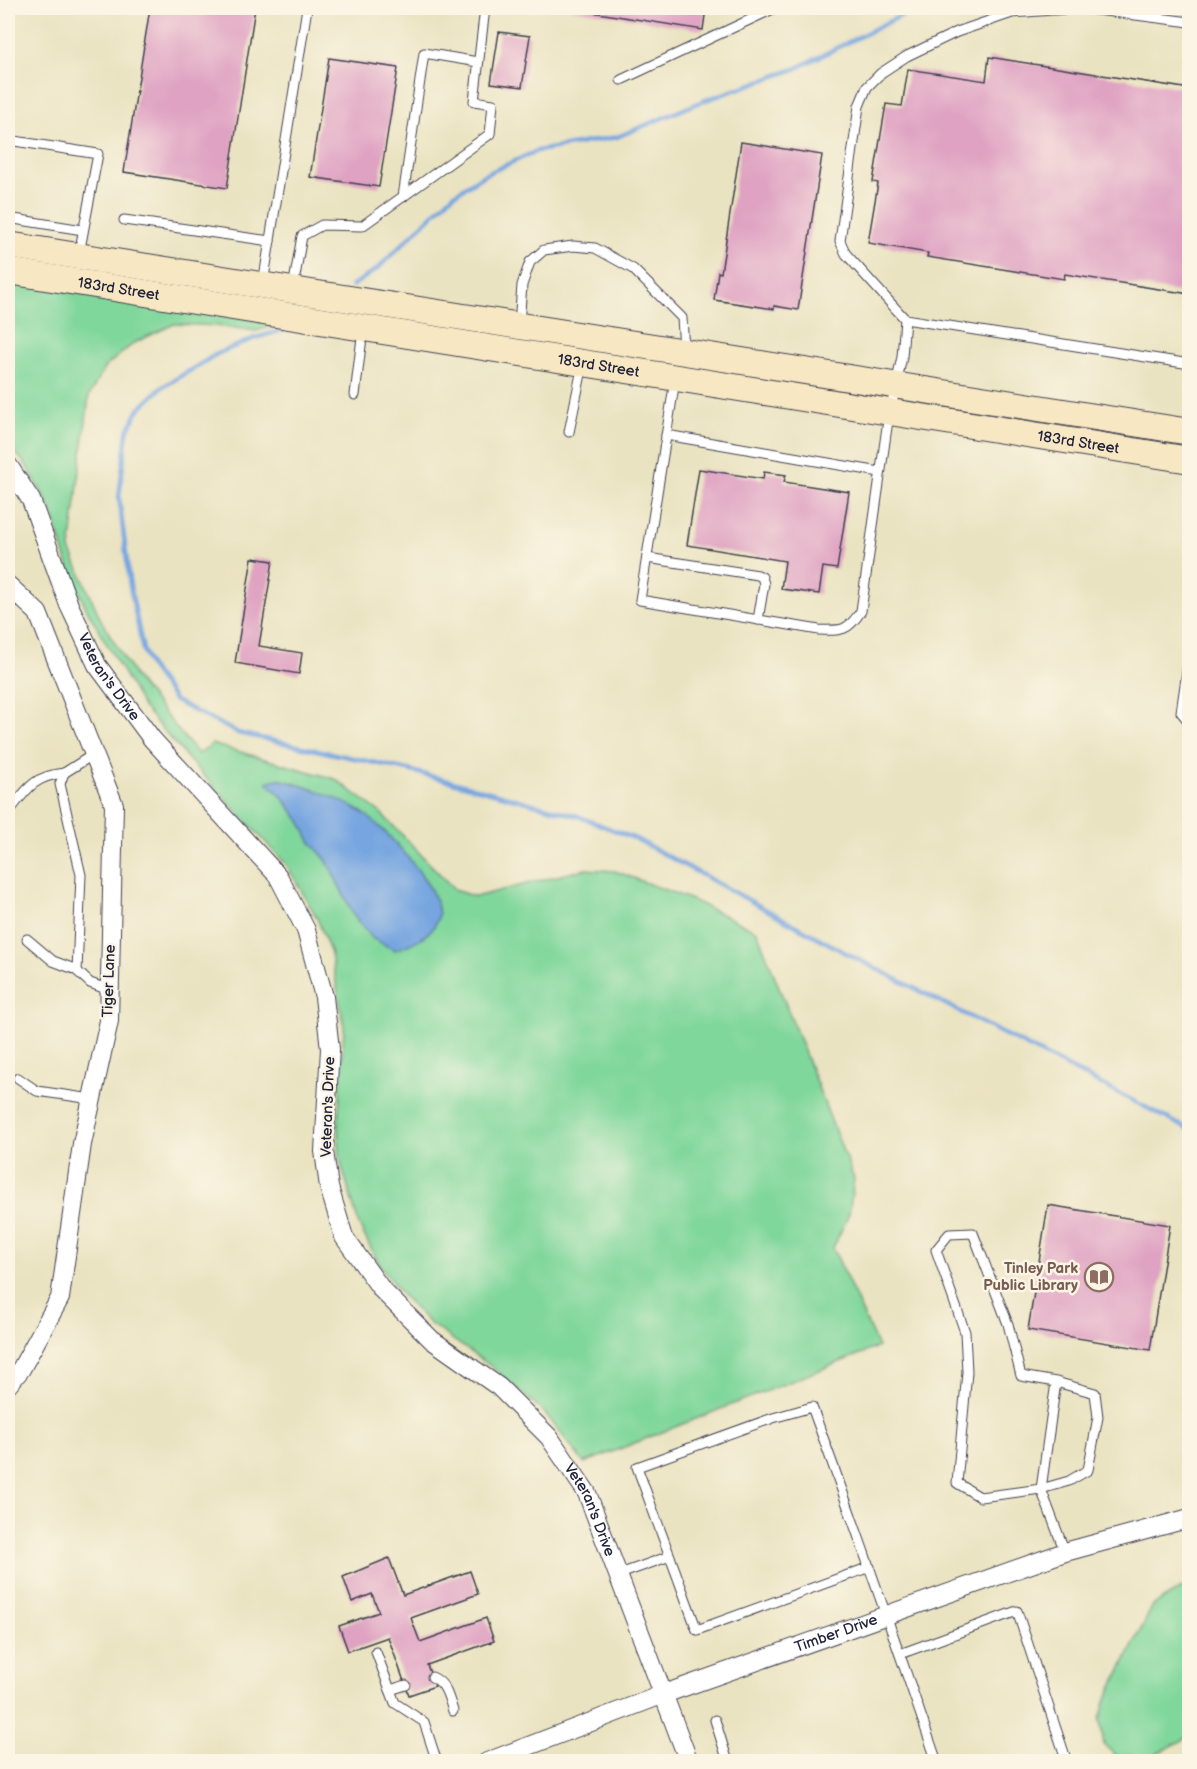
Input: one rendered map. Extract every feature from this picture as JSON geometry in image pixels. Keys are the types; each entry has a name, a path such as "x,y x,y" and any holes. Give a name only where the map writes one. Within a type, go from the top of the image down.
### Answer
{"street":[{"name":"183rd Street","path":"8,245 519,326 891,412 1190,460"},
{"name":"183rd Street","path":"8,271 583,362 680,364 898,385 1190,432"},
{"name":"Veteran's Drive","path":"8,465 31,500 69,605 97,665 152,739 278,876 306,930 324,997 330,1048 324,1151 329,1187 345,1237 382,1290 432,1340 499,1387 549,1437 587,1493 620,1574 689,1761"},
{"name":"Tiger Lane","path":"8,585 38,613 114,805 109,1021 82,1144 60,1298 21,1369 8,1385"},
{"name":"Timber Drive","path":"487,1761 664,1694 1065,1552 1190,1518"}],"lane":[{"path":"263,284 307,8"},
{"path":"292,290 302,236 322,225 362,226 490,134 493,104 474,101 485,8"},
{"path":"621,80 775,8"},
{"path":"1190,22 1081,8 1012,13 957,32 907,56 881,73 867,87 859,106 840,241 846,254 905,319 1190,364"},
{"path":"403,197 423,53 478,62"},
{"path":"8,140 98,154 78,257"},
{"path":"8,218 83,230"},
{"path":"124,220 270,241"},
{"path":"519,326 522,285 531,262 544,250 573,246 595,248 633,269 682,318 680,364 666,435 640,600 819,630 840,631 852,625 861,611 880,472 898,385 905,319"},
{"path":"355,395 364,326"},
{"path":"569,432 583,362"},
{"path":"666,435 880,472"},
{"path":"647,558 759,575 764,585 758,620"},
{"path":"1190,651 1181,712 1190,723"},
{"path":"8,813 37,779 46,775 64,773 94,754"},
{"path":"64,773 60,784 81,874 77,970"},
{"path":"27,939 52,961 77,970 90,983 109,990"},
{"path":"18,1078 37,1091 92,1099"},
{"path":"973,1233 1008,1324 1021,1376 1056,1382 1095,1393 1098,1417 1088,1470 1069,1481 1041,1489 980,1497 957,1483 967,1372 965,1332 936,1250 949,1234 973,1233"},
{"path":"1056,1382 1041,1489 1065,1552"},
{"path":"870,1567 697,1630 637,1467 773,1418 812,1407 870,1567 887,1614 937,1761"},
{"path":"620,1574 670,1556"},
{"path":"900,1654 1017,1611 1067,1761"},
{"path":"376,1652 395,1703 424,1722 437,1761"},
{"path":"432,1677 440,1680 445,1688 453,1711"},
{"path":"390,1690 406,1685"},
{"path":"715,1720 728,1761"}],"green space":[{"path":"8,281 279,324 256,331 220,326 174,324 134,343 105,367 89,396 70,549 101,620 137,680 198,754 212,744 335,779 381,813 455,890 475,897 585,869 615,871 692,900 757,931 854,1179 849,1214 833,1248 878,1347 584,1463 545,1413 492,1367 429,1323 401,1294 378,1262 359,1225 340,1160 338,1125 344,1027 331,954 317,918 286,864 143,707 86,608 68,565 51,509 26,465 8,444"},
{"path":"1190,1585 1189,1737 1142,1761 1119,1758 1104,1745 1100,1719 1105,1702 1153,1605"}],"water":[{"path":"278,779 332,797 373,820 411,861 432,893 438,907 438,918 431,930 395,950 373,939 354,916 327,861 310,841 300,821 283,798 267,782"}],"building":[{"path":"150,8 255,8 227,188 124,172"},
{"path":"567,8 706,8 703,30"},
{"path":"499,32 530,36 522,87 491,83"},
{"path":"989,57 1190,89 1190,294 1065,274 1064,279 927,257 928,253 868,243 878,183 873,182 886,104 902,106 908,69 986,81"},
{"path":"329,58 398,68 379,187 310,177"},
{"path":"741,142 822,155 798,310 774,306 774,309 714,300 718,272 721,273"},
{"path":"699,469 763,479 764,472 786,475 784,482 849,492 837,569 823,567 819,594 781,589 785,561 687,545"},
{"path":"252,558 273,561 259,646 302,653 299,674 235,663"},
{"name":"Tinley Park Public Library","path":"1048,1205 1170,1225 1150,1350 1028,1330"},
{"path":"389,1558 403,1595 470,1571 478,1594 411,1618 420,1642 486,1618 494,1641 427,1665 435,1686 409,1695 388,1637 348,1651 339,1626 379,1612 372,1594 352,1602 343,1577"}],"waterway":[{"path":"352,286 377,269 453,195 484,175 537,151 617,137 703,101 795,69 916,8"},
{"path":"287,329 255,338 217,354 161,388 139,409 127,432 119,497 130,586 143,650 149,665 175,701 238,733 408,770 578,816 636,839 848,954 1190,1130"}],"place":[{"name":"Tinley Park Public Library","path":"1099,1277"}]}
